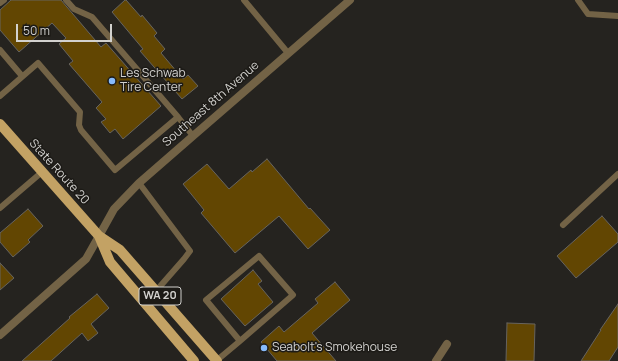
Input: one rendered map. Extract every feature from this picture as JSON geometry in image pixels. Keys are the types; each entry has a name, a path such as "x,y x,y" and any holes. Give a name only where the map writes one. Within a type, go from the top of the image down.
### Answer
{"main road":[{"name":"State Route 20","path":"0,124 99,236 120,250 217,361"},
{"name":"State Route 20","path":"99,236 110,262 194,361"}],"street":[{"name":"Southeast 8th Avenue","path":"0,335 86,258 114,209 139,183 350,0"},
{"path":"436,361 447,344"}],"lane":[{"path":"0,3 4,0"},
{"path":"66,0 74,9 92,17 178,116 192,136"},
{"path":"244,0 288,53"},
{"path":"578,0 588,14 618,16"},
{"path":"0,50 22,76"},
{"path":"0,96 38,63 80,112 79,125 81,130 115,170 178,116"},
{"path":"0,208 42,172"},
{"path":"563,225 618,174"},
{"path":"139,183 190,251 156,291"},
{"path":"217,361 293,295 259,256 206,300 240,341"}],"building":[{"name":"Les Schwab Tire Center","path":"11,0 61,0 101,47 106,43 161,106 123,139 115,129 110,133 101,122 106,119 96,108 102,102 69,64 73,61 59,44 66,38 52,23 19,52 0,30 0,10"},
{"path":"125,0 141,17 142,15 157,33 154,36 165,49 161,53 183,79 188,75 198,86 182,99 140,51 143,49 112,12"},
{"path":"267,159 309,209 310,208 330,230 308,249 279,216 235,253 201,213 204,210 183,184 207,164 229,189 251,170 252,172"},
{"path":"28,209 43,226 28,240 30,242 13,257 0,242 0,233"},
{"path":"602,216 618,234 618,242 576,278 557,256"},
{"path":"0,263 14,278 0,290"},
{"path":"253,270 262,281 258,284 273,302 245,326 221,299"},
{"path":"335,282 350,300 312,333 336,361 277,361 261,342 279,326 284,332 318,303 315,299"},
{"path":"97,294 109,308 91,324 98,333 88,341 82,333 51,361 22,361 70,318 69,317"},
{"path":"618,304 618,347 609,361 581,361 600,330"},
{"path":"507,323 535,324 534,361 506,361"}],"place":[{"name":"Les Schwab Tire Center","path":"112,81"},
{"name":"Seabolt's Smokehouse","path":"264,348"}]}
